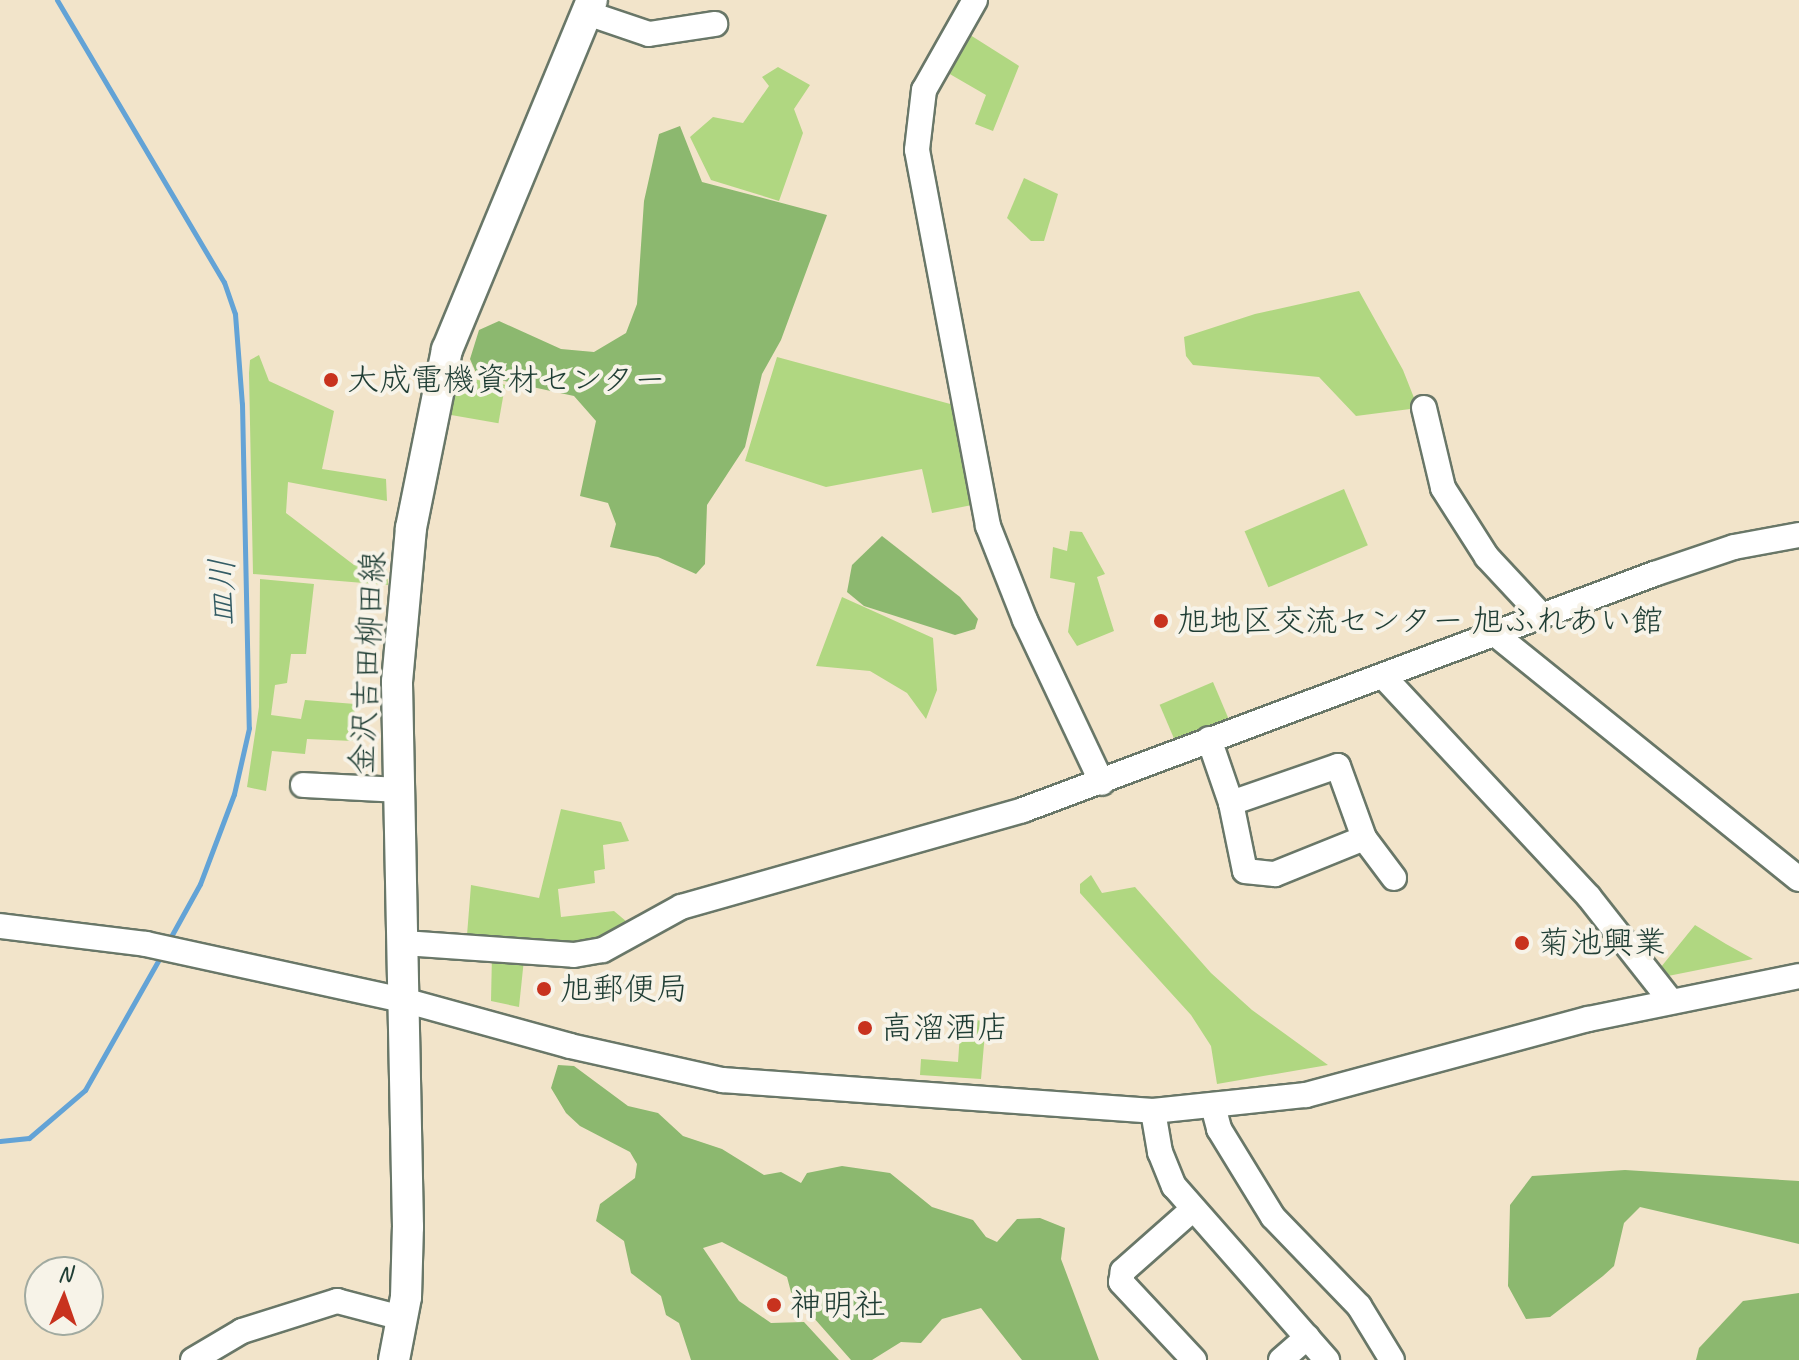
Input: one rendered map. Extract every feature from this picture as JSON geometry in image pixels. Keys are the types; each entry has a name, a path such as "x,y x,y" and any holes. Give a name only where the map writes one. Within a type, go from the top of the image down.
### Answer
{"main road":[{"name":"金沢吉田柳田線","path":"394,1360 402,1318 408,1227 407,1001 398,790 401,603 447,350 589,7"}],"street":[{"path":"975,0 924,90 917,150 988,526 1025,620 1102,783"},
{"path":"589,7 649,34 715,24"},
{"path":"1424,408 1443,488 1487,557 1542,616"},
{"path":"404,943 574,955 603,950 681,907 844,863 1102,783 1209,739 1734,547 1799,535"},
{"path":"1495,634 1799,879"},
{"path":"1383,676 1589,897 1670,1000"},
{"path":"1209,739 1231,803 1245,871 1275,874 1364,838"},
{"path":"1231,803 1338,766 1364,838 1394,878"},
{"path":"303,785 398,790"},
{"path":"0,926 146,944 407,1001 570,1046 722,1080 1153,1111 1306,1095 1670,1000 1799,976"},
{"path":"1213,1106 1219,1129 1273,1217 1359,1306 1392,1360"},
{"path":"1153,1111 1160,1152 1174,1186 1327,1360"},
{"path":"1193,1209 1123,1271 1121,1282 1194,1360"},
{"path":"193,1360 242,1331 337,1301 402,1318"},
{"path":"1281,1360 1307,1337"}],"green space":[{"path":"967,33 1019,66 993,131 975,124 986,95 948,73 952,54"},
{"path":"778,67 810,85 794,109 803,133 779,201 711,180 690,137 713,117 743,123 769,86 762,77"},
{"path":"680,126 702,182 827,215 781,340 762,374 745,447 707,505 705,564 696,574 658,557 610,547 616,524 608,503 580,496 596,421 574,396 477,375 470,359 479,330 499,321 561,349 594,352 626,333 637,304 644,201 659,134"},
{"path":"1024,178 1058,194 1044,241 1031,241 1007,218"},
{"path":"1359,291 1403,370 1418,408 1356,416 1319,377 1193,365 1186,356 1184,337 1255,314"},
{"path":"259,355 269,381 334,411 322,469 386,479 387,501 288,482 286,513 354,565 387,569 388,585 253,574 249,373 250,360"},
{"path":"777,357 954,405 972,505 932,513 922,469 826,487 745,461"},
{"path":"455,376 505,385 498,423 448,414"},
{"path":"1344,489 1368,545 1268,587 1245,531"},
{"path":"1070,531 1082,532 1105,574 1097,577 1114,631 1077,646 1068,632 1075,583 1050,578 1053,547 1067,551"},
{"path":"882,536 960,597 978,619 975,629 955,635 864,606 847,592 852,565"},
{"path":"260,579 314,584 306,654 291,654 287,683 275,685 271,715 301,719 305,700 355,704 353,741 307,739 305,754 272,751 266,791 247,787 259,707"},
{"path":"842,597 933,638 937,690 926,719 907,693 870,671 816,666"},
{"path":"1213,682 1228,718 1175,741 1160,705"},
{"path":"561,809 621,822 629,841 603,845 605,869 594,871 595,883 558,889 561,917 614,911 627,922 605,938 580,943 467,935 471,885 539,898"},
{"path":"1091,875 1102,893 1135,887 1211,973 1252,1010 1328,1065 1217,1084 1211,1046 1191,1015 1080,893 1080,884"},
{"path":"1695,925 1753,959 1668,976 1661,967"},
{"path":"492,954 524,959 519,1007 491,1001"},
{"path":"961,1019 986,1021 981,1079 920,1075 921,1059 958,1062"},
{"path":"558,1065 574,1066 628,1106 658,1113 683,1136 722,1149 764,1175 781,1172 801,1183 807,1173 842,1166 890,1173 932,1207 973,1220 986,1237 997,1242 1017,1219 1040,1218 1065,1228 1061,1259 1099,1360 1022,1360 981,1308 942,1319 921,1343 901,1342 872,1360 851,1360 791,1292 787,1277 722,1242 703,1248 739,1301 771,1323 804,1322 839,1360 691,1360 679,1323 666,1315 661,1296 631,1273 624,1241 596,1221 600,1204 635,1178 637,1164 630,1152 580,1126 566,1113 551,1088"},
{"path":"1625,1170 1799,1181 1799,1244 1640,1207 1624,1223 1614,1266 1550,1317 1526,1319 1508,1286 1510,1205 1532,1176"},
{"path":"1799,1293 1799,1360 1696,1360 1699,1348 1743,1301"}],"waterway":[{"name":"皿川","path":"57,0 224,282 235,314 242,404 249,728 234,794 200,884 168,942"},
{"name":"皿川","path":"0,1141 29,1138 85,1090 162,954"}],"place":[{"name":"大成電機資材センター","path":"331,380"},
{"name":"旭地区交流センター 旭ふれあい館","path":"1161,621"},
{"name":"菊池興業","path":"1522,943"},
{"name":"旭郵便局","path":"544,989"},
{"name":"高溜酒店","path":"865,1028"},
{"name":"神明社","path":"774,1305"}]}
